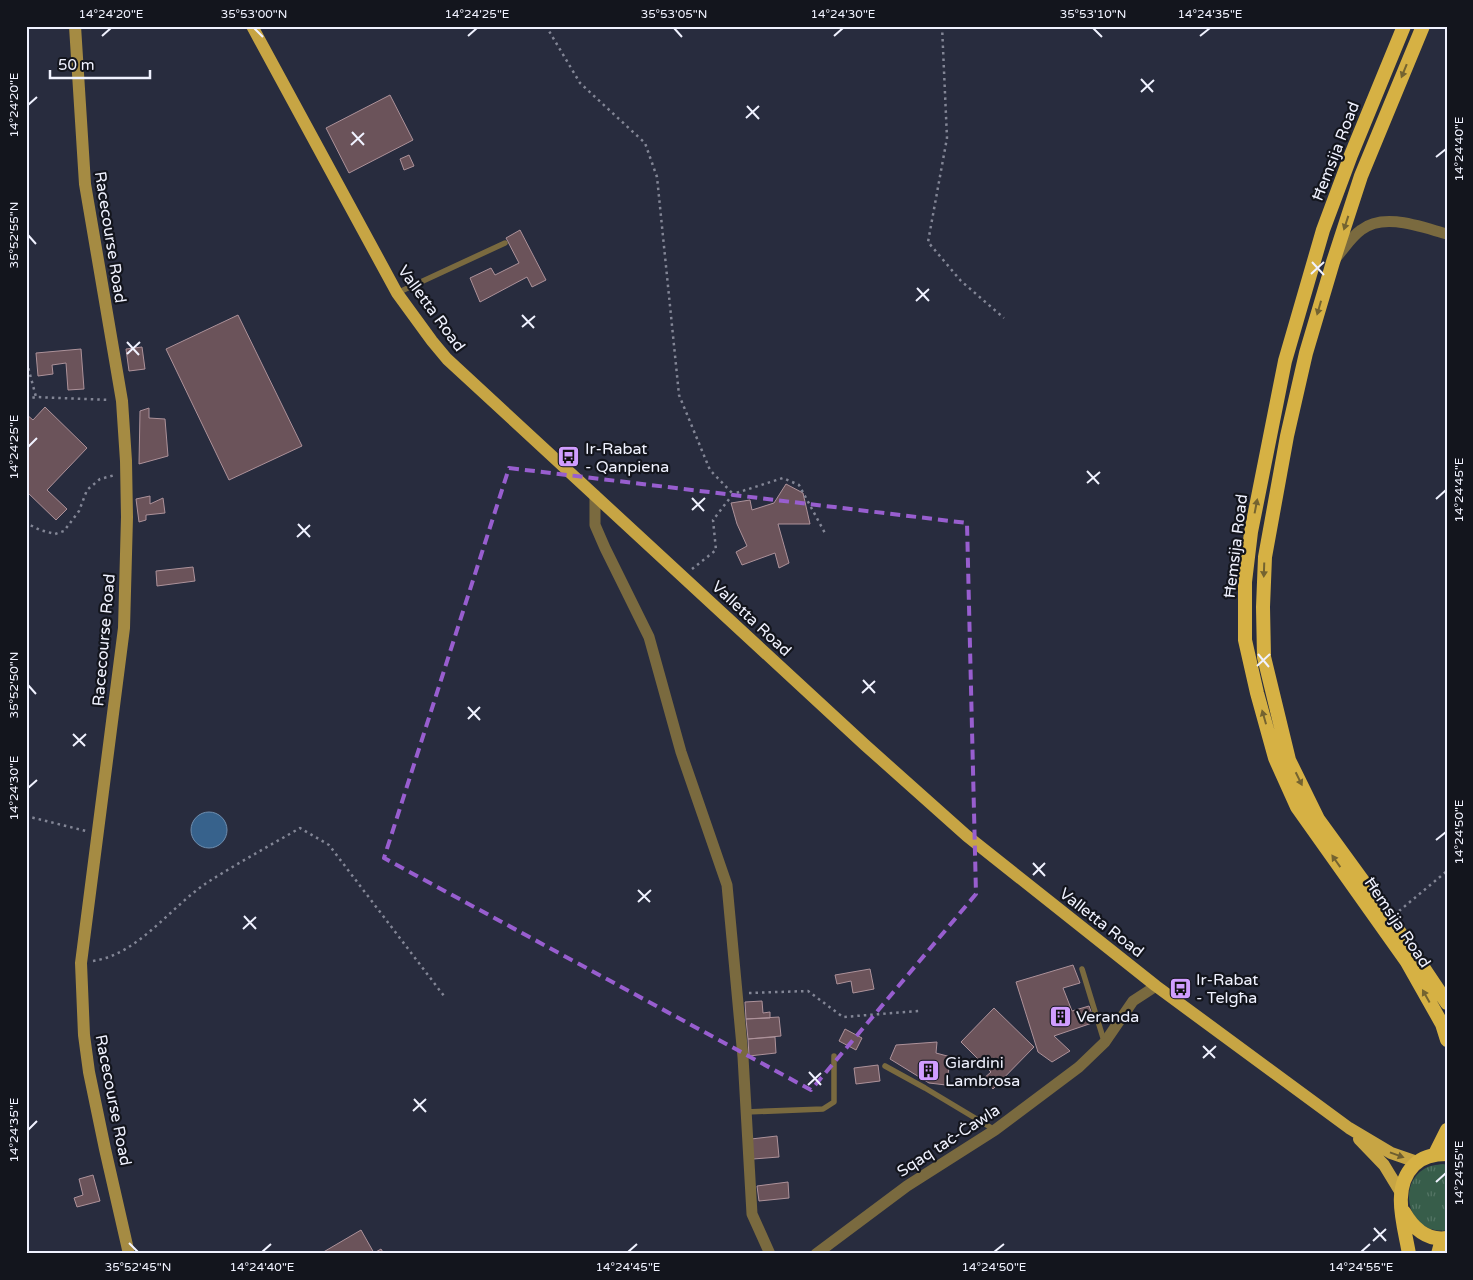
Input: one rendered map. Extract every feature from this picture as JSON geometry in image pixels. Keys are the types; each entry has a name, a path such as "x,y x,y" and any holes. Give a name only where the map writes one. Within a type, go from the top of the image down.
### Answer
{"highway":[{"name":"Ħemsija Road","path":"1404,26 1351,155 1323,230 1285,361 1251,532 1245,582 1245,640 1257,694 1275,758 1297,807 1407,962 1442,1024 1447,1040"},
{"name":"Ħemsija Road","path":"1423,26 1361,176 1306,353 1287,436 1265,557 1262,607 1264,657 1289,760 1318,819 1390,918 1447,1003"},
{"path":"1409,1254 1400,1196 1404,1180 1408,1171 1417,1162 1428,1156 1441,1154 1447,1130"},
{"path":"1400,1196 1403,1212 1418,1231 1430,1236 1444,1238 1438,1254"}],"main road":[{"name":"Racecourse Road","path":"75,26 85,184 122,401 127,517 124,628 81,963 84,1035 105,1149 129,1254"},
{"name":"Valletta Road","path":"252,26 397,293 447,359 865,745 967,836 1156,986 1348,1128 1391,1154 1417,1162"},
{"name":"Valletta Road","path":"1348,1128 1384,1165 1400,1196"}],"street":[{"path":"1333,262 1360,231 1370,224 1402,221 1447,234"},
{"path":"595,495 595,524 649,637 681,752 727,885 743,1057 752,1214 770,1254"},
{"name":"Sqaq taċ-Ċawla","path":"816,1254 907,1186 995,1130 1080,1067 1105,1042 1133,1001 1156,986"}],"lane":[{"path":"397,293 506,243"},
{"path":"1082,969 1105,1042"},
{"path":"746,1112 823,1109 834,1102 834,1056"},
{"path":"885,1066 995,1130"}],"path":[{"path":"546,26 580,83 645,144 657,177 679,395 710,470 733,494"},
{"path":"942,26 947,138 928,242 961,281 1004,318"},
{"path":"26,349 27,363 36,397"},
{"path":"26,399 36,397 122,401"},
{"path":"26,521 40,530 55,534 64,531 78,511 87,490 100,479 126,475"},
{"path":"683,576 716,550 713,520 733,494 783,478 799,485 826,534"},
{"path":"26,816 98,834"},
{"path":"81,963 102,960 128,948 206,883 300,828 330,845 444,996"},
{"path":"1390,918 1447,871"},
{"path":"737,994 808,991 843,1017 918,1011"}],"highlighted area":[{"path":"509,468 967,523 976,894 811,1090 384,858"}],"green space":[{"path":"1433,1165 1447,1165 1447,1231 1425,1227 1413,1212 1409,1194 1411,1184 1416,1176 1424,1169"}],"water":[{"path":"209,812 222,817 227,830 222,843 209,848 196,843 191,830 196,817"}],"building":[{"path":"390,95 413,140 349,173 326,128"},
{"path":"409,155 414,166 404,170 400,159"},
{"path":"520,230 546,280 532,287 527,277 480,302 470,278 491,268 495,275 519,263 506,238"},
{"path":"238,315 302,446 229,480 166,349"},
{"path":"142,347 145,369 129,371 126,349"},
{"path":"81,349 84,389 68,390 66,363 52,365 53,374 38,376 36,353"},
{"path":"45,407 87,448 47,490 67,509 56,520 26,491 26,414 33,420"},
{"path":"149,408 149,418 165,419 168,456 139,464 140,411"},
{"path":"786,484 803,493 810,524 778,524 789,563 779,568 775,553 742,565 736,552 747,546 737,524 731,503 750,500 752,510 774,503"},
{"path":"150,496 150,504 163,498 165,513 146,515 146,520 139,522 136,499"},
{"path":"193,567 195,581 157,586 156,571"},
{"name":"Veranda","path":"1073,965 1080,983 1063,988 1072,1011 1089,1006 1095,1022 1054,1036 1070,1051 1052,1062 1038,1052 1016,982"},
{"path":"870,969 874,989 853,993 851,981 837,984 835,975"},
{"path":"762,1001 763,1013 770,1012 770,1018 746,1019 745,1002"},
{"path":"994,1008 1034,1047 993,1089 983,1079 991,1072 961,1042"},
{"path":"779,1017 781,1036 748,1039 746,1019"},
{"path":"845,1029 862,1038 856,1050 839,1041"},
{"path":"775,1037 776,1053 749,1056 748,1039"},
{"name":"Giardini Lambrosa","path":"937,1042 936,1053 951,1057 946,1085 929,1083 890,1059 896,1045"},
{"path":"878,1065 880,1081 856,1084 854,1068"},
{"path":"777,1136 779,1157 753,1159 751,1139"},
{"path":"93,1175 100,1201 77,1207 74,1198 83,1195 79,1179"},
{"path":"788,1182 789,1198 759,1201 757,1186"},
{"path":"361,1230 374,1253 381,1249 384,1254 320,1254"}],"place":[{"name":"Ir-Rabat - Qanpiena","path":"569,457"},
{"name":"Ir-Rabat - Telgħa","path":"1180,988"},
{"name":"Veranda","path":"1060,1016"},
{"name":"Giardini Lambrosa","path":"929,1071"}]}
